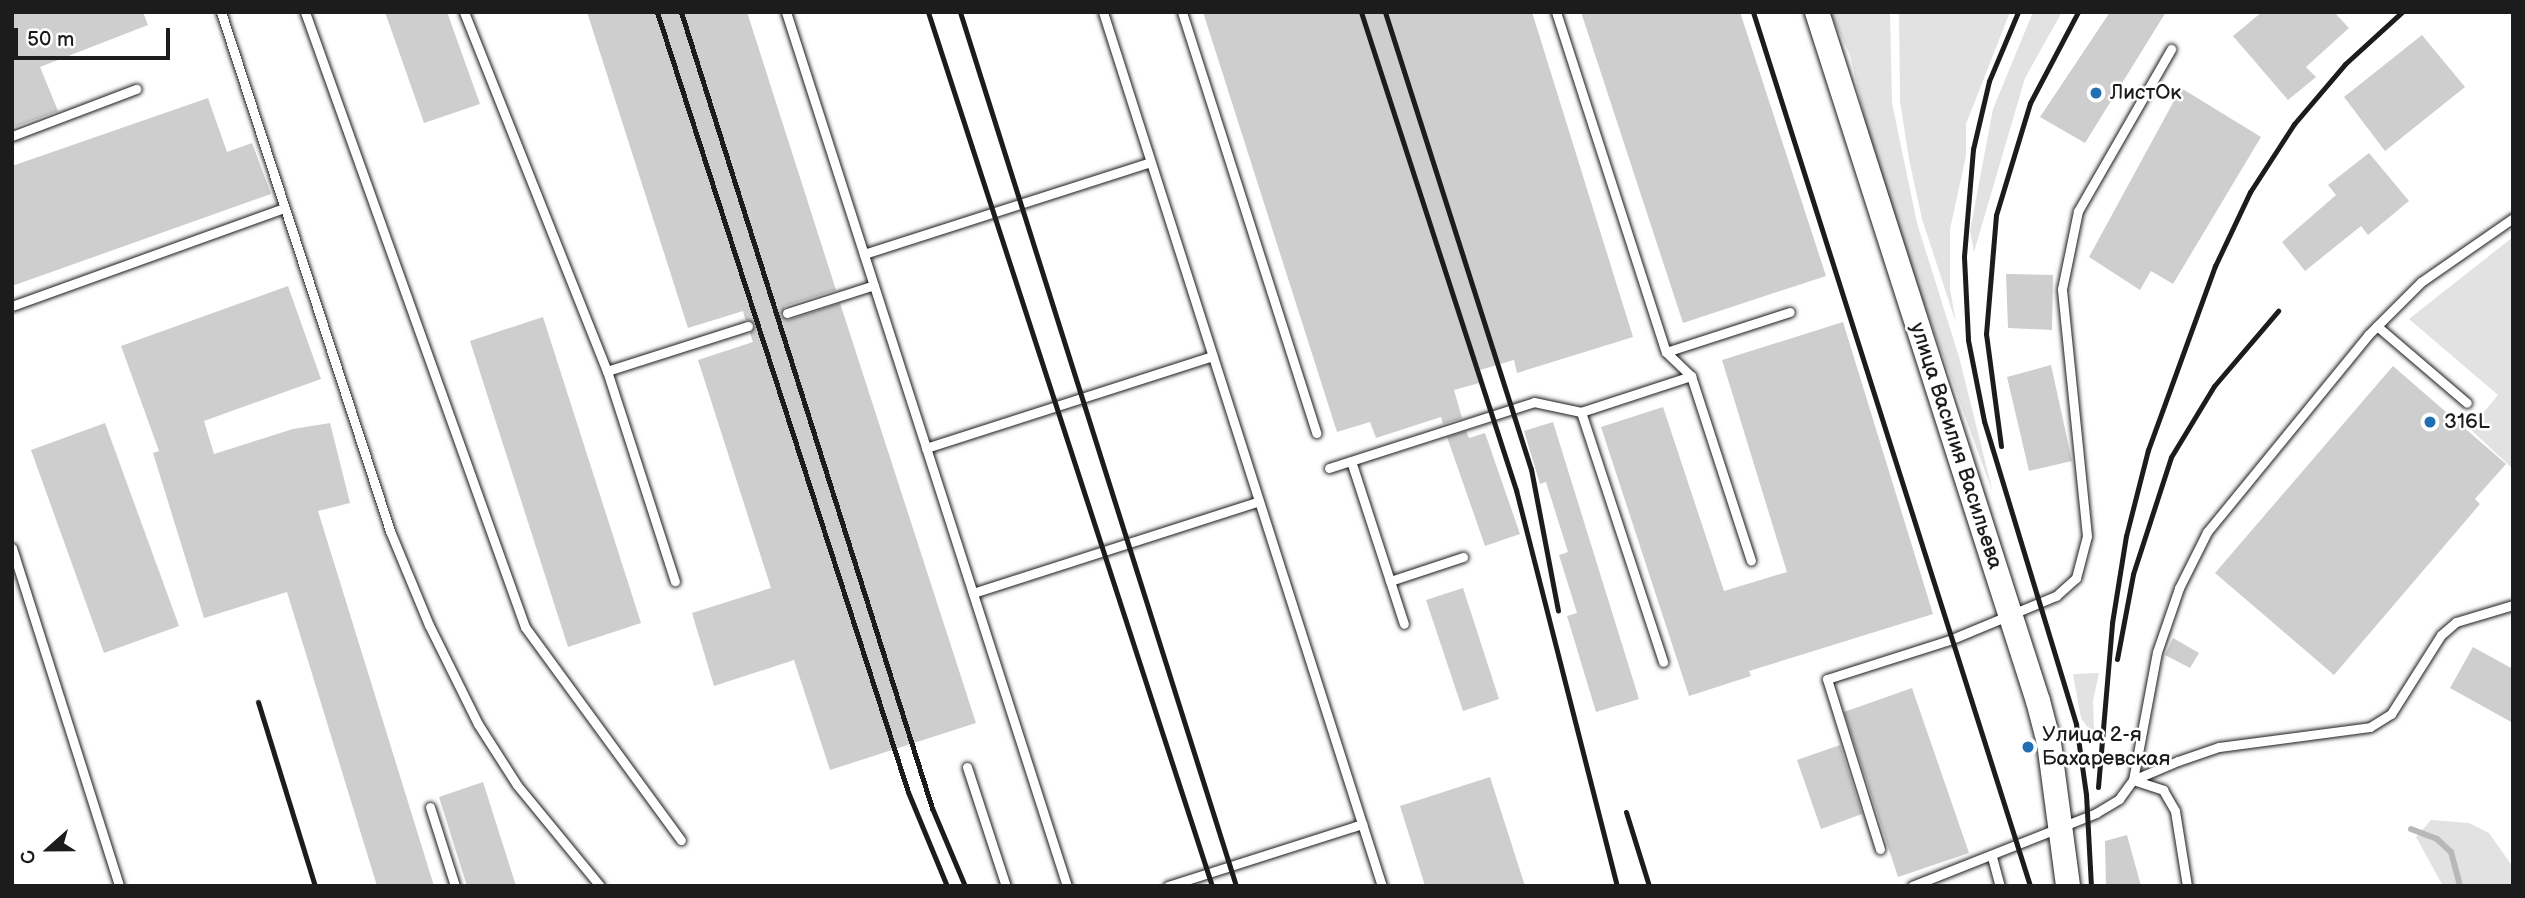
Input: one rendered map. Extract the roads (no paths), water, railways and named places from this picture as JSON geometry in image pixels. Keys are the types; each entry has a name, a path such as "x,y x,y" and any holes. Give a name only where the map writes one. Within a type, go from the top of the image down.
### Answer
{"main road":[{"name":"улица Василия Васильева","path":"1817,12 2049,743 2068,886"}],"lane":[{"path":"221,12 390,531 429,625 478,724 517,785 600,886"},
{"path":"305,12 526,627 681,840"},
{"path":"464,12 607,371 675,581"},
{"path":"786,12 1067,886"},
{"path":"1102,12 1382,886"},
{"path":"1182,12 1316,433"},
{"path":"1556,12 1666,352 1691,376 1751,561"},
{"path":"1880,849 1827,679 1952,639 2056,596 2076,578 2087,536 2062,289 2078,211 2171,48"},
{"path":"12,136 136,89"},
{"path":"864,254 1150,162"},
{"path":"12,306 284,208"},
{"path":"2133,780 2157,652 2179,588 2207,532 2377,326 2421,282 2513,218"},
{"path":"787,313 874,285"},
{"path":"1666,352 1790,312"},
{"path":"607,371 748,326"},
{"path":"2377,326 2467,403"},
{"path":"926,448 1213,356"},
{"path":"1329,468 1534,402 1581,412 1691,376"},
{"path":"1581,412 1663,662"},
{"path":"1351,461 1404,624"},
{"path":"972,593 1259,501"},
{"path":"12,548 119,886"},
{"path":"1390,581 1463,557"},
{"path":"1912,886 2061,828 2112,804 2133,780 2219,747 2370,727 2391,714 2448,629 2477,615 2513,605"},
{"path":"967,767 1006,886"},
{"path":"2133,780 2163,790 2175,811 2187,886"},
{"path":"430,807 455,886"},
{"path":"1168,886 1362,824"},
{"path":"1992,857 2000,886"}],"waterway":[{"path":"2411,829 2437,839 2451,852 2460,886"}],"railway":[{"path":"657,12 908,792 947,886"},
{"path":"681,12 932,808 965,886"},
{"path":"928,12 1212,886"},
{"path":"960,12 1236,886"},
{"path":"1361,12 1516,490 1617,886"},
{"path":"1385,12 1531,469 1558,610"},
{"path":"1753,12 2030,886"},
{"path":"2018,12 1989,81 1973,149 1964,257 1968,340 1984,421 2076,724 2086,794 2091,886"},
{"path":"2001,446 1986,334 1996,215 2030,103 2078,12"},
{"path":"2098,787 2112,623 2126,536 2148,450 2215,266 2250,192 2294,124 2345,64 2402,12"},
{"path":"2117,659 2133,574 2171,457 2214,386 2278,311"},
{"path":"258,702 315,886"},
{"path":"1626,812 1649,886"}],"place":[{"name":"ЛистОк","path":"2096,93"},
{"name":"316L","path":"2430,422"},
{"name":"Улица 2-я Бахаревская","path":"2028,747"}]}
